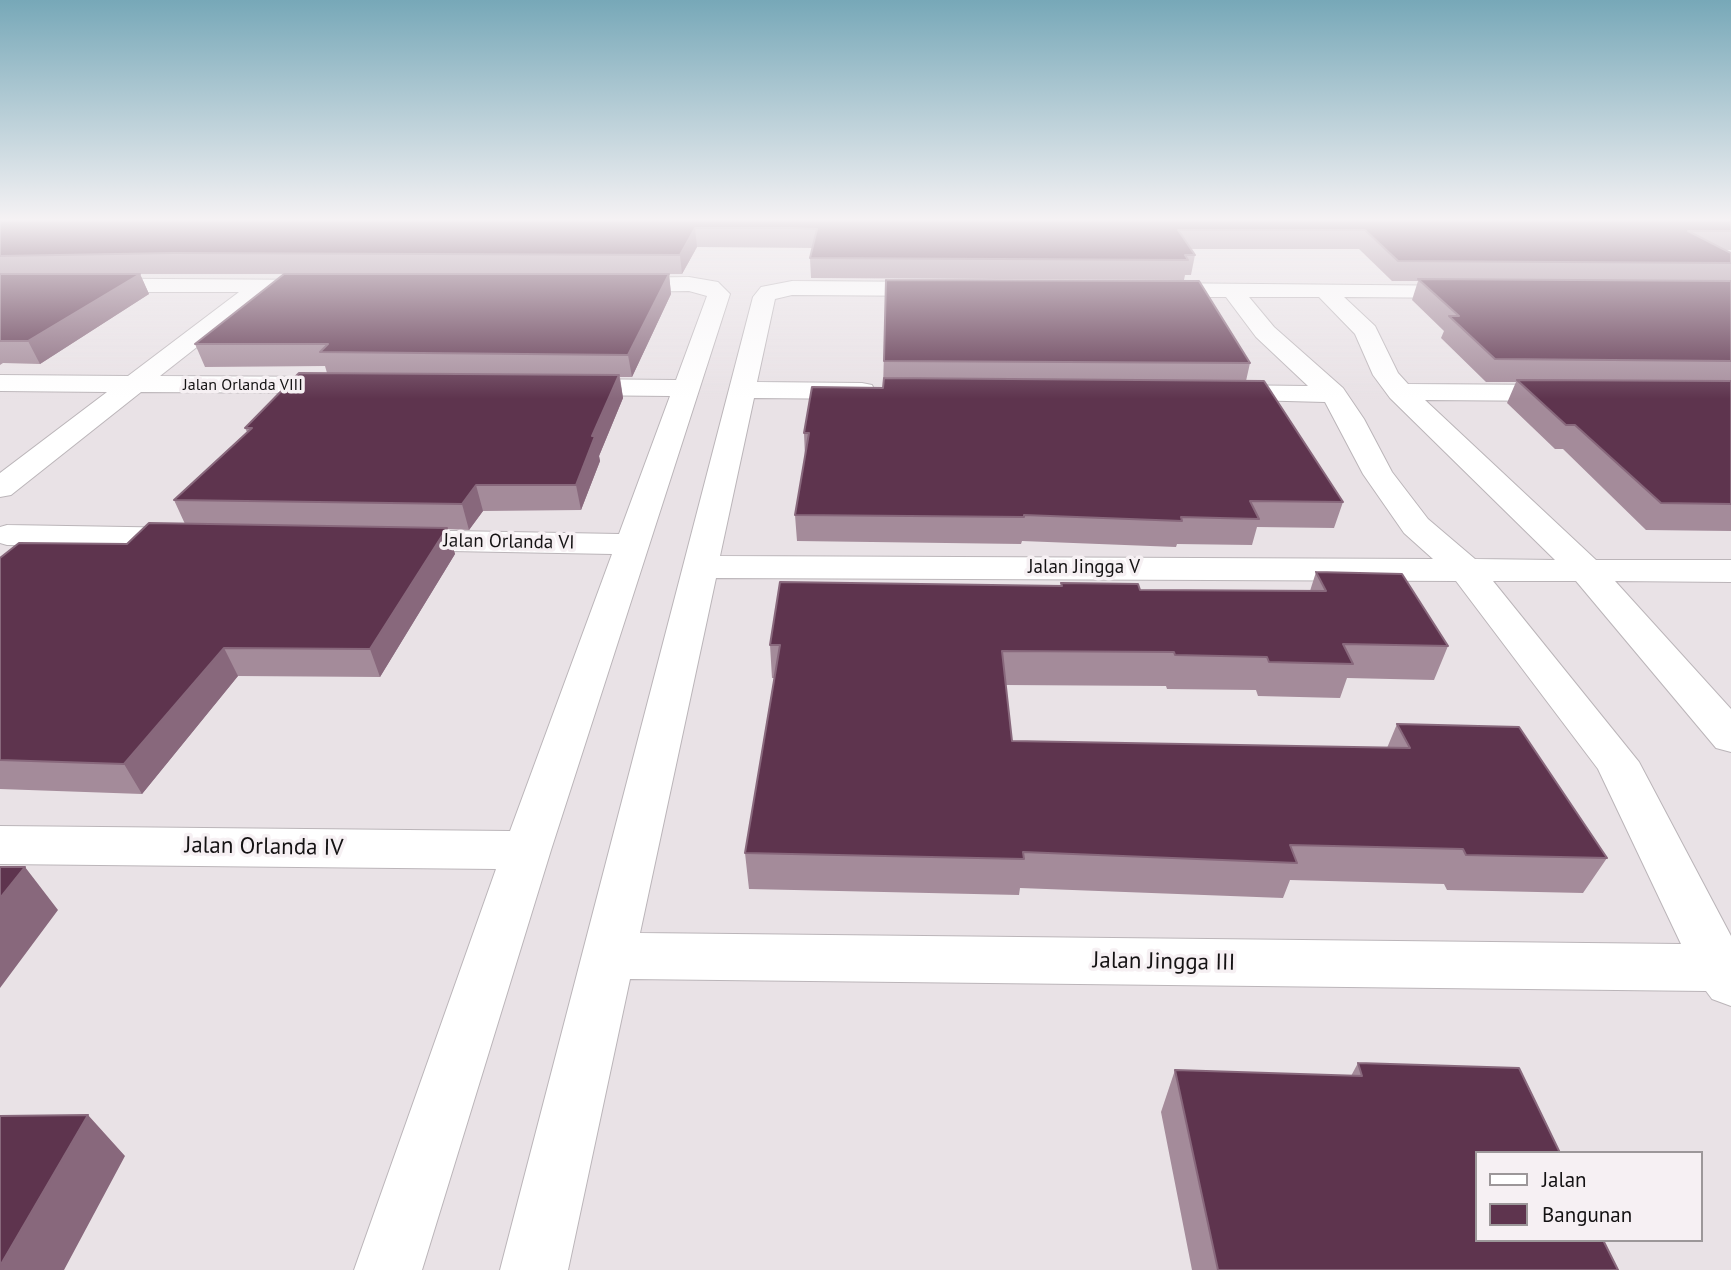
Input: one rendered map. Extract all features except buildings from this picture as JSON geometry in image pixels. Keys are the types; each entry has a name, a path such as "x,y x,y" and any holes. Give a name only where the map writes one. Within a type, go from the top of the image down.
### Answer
{"street":[{"path":"388,1270 527,850 719,294 710,287 689,284 592,285"},
{"path":"0,285 343,285"},
{"path":"0,488 260,286"},
{"path":"534,1270 764,297 769,292 792,288 957,289"},
{"path":"1136,290 1493,291"},
{"path":"1232,290 1265,332 1333,394 1350,419 1378,474 1416,526 1466,570 1617,762 1726,975"},
{"path":"1325,291 1366,331 1386,375 1400,392 1586,570 1731,737"},
{"name":"Jalan Orlanda VIII","path":"0,383 369,386"},
{"path":"549,387 688,388"},
{"path":"743,390 894,391"},
{"path":"1400,392 1593,393"},
{"path":"1196,393 1333,394"},
{"path":"0,497 22,503 26,512 21,523 3,537"},
{"path":"3,537 216,538"},
{"name":"Jalan Orlanda VI","path":"369,540 634,544"},
{"name":"Jalan Jingga V","path":"701,567 1731,571"},
{"name":"Jalan Orlanda IV","path":"0,845 527,850"},
{"name":"Jalan Jingga III","path":"609,956 1726,975"}]}
